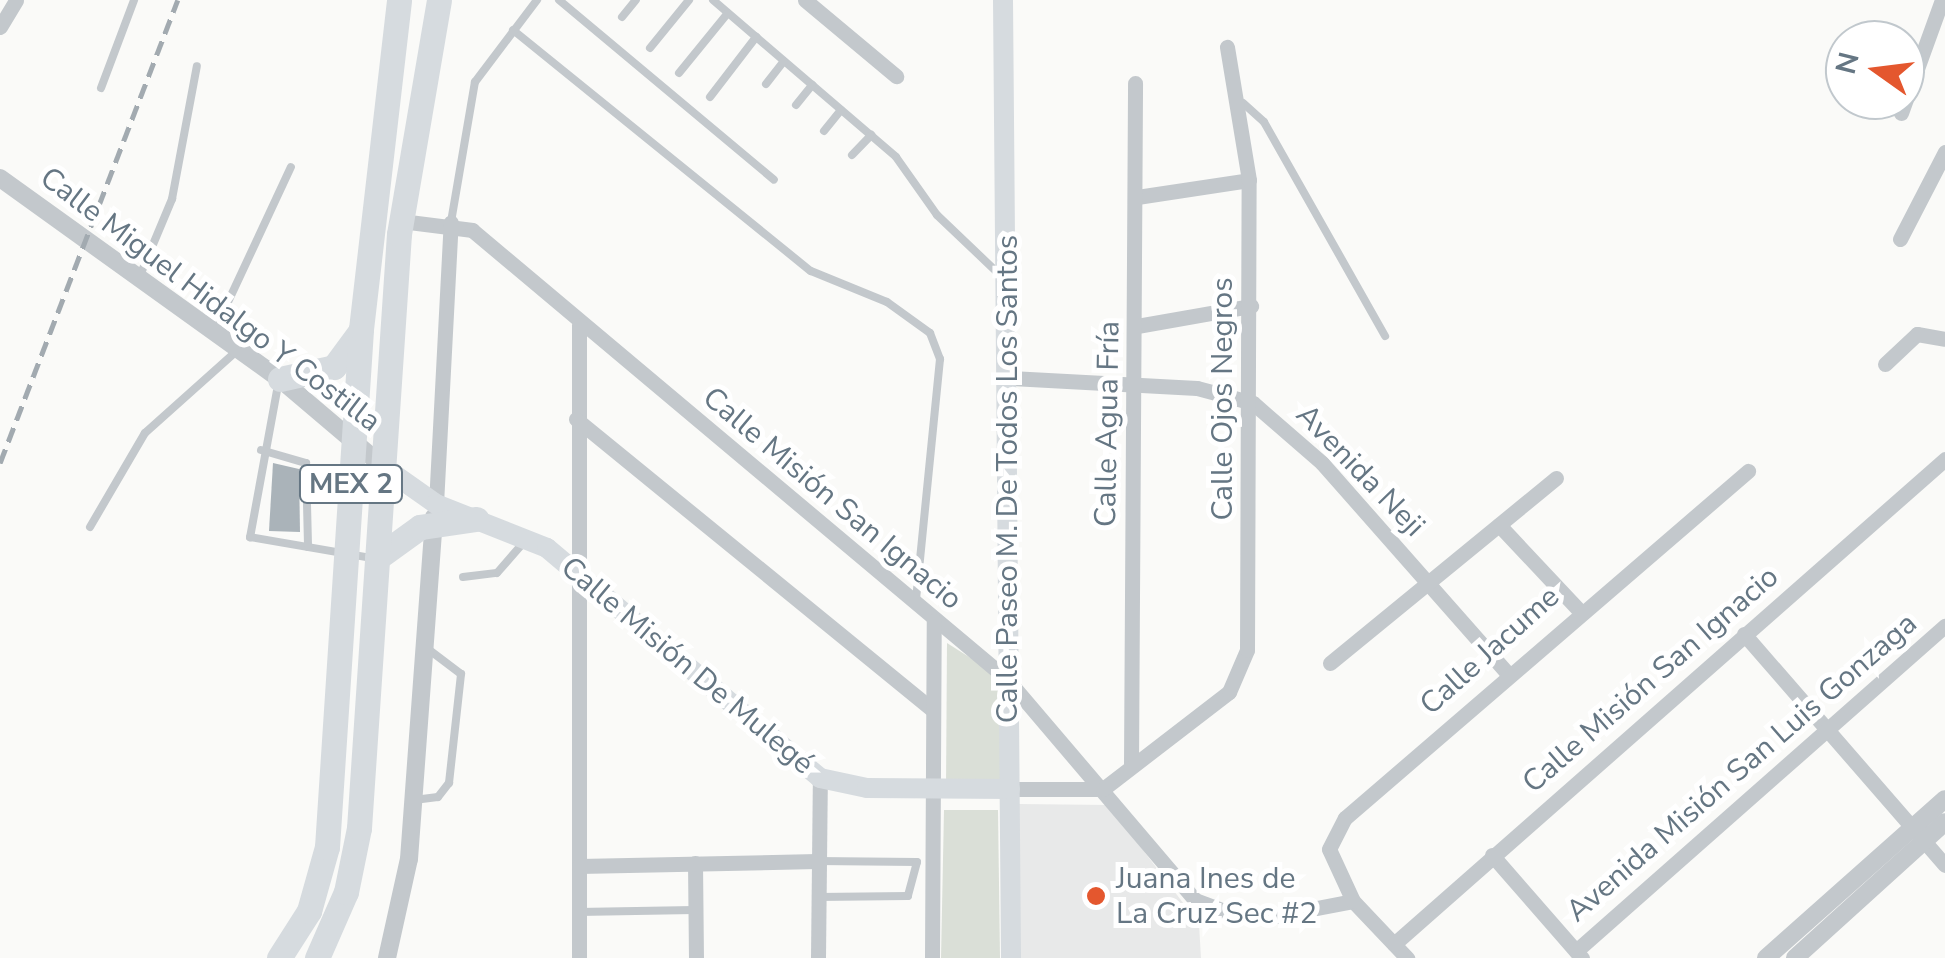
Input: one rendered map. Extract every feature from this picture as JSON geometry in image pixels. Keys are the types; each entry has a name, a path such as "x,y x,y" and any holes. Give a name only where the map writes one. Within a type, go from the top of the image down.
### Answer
{"highway":[{"name":"MEX 2","path":"280,958 308,911 327,847 361,328 399,0"},
{"name":"MEX 2","path":"317,958 359,828 401,221 438,0"},
{"path":"280,379 334,367 361,328"},
{"path":"376,558 435,514 476,519"}],"main road":[{"name":"Calle Paseo M. De Todos Los Santos","path":"1003,0 1011,378 1007,679 1011,958"},
{"path":"384,468 435,514"},
{"name":"Calle Misión De Mulegé","path":"476,519 528,536 578,573 820,778 931,788 1010,788"}],"street":[{"path":"0,27 16,0"},
{"path":"805,0 896,76"},
{"path":"1925,47 1942,0"},
{"name":"Calle Ojos Negros","path":"1131,766 1230,692 1247,650 1253,403 1248,180 1243,103 1227,47"},
{"name":"Calle Agua Fría","path":"1131,766 1137,326 1135,83"},
{"path":"1900,239 1945,152"},
{"name":"Calle Miguel Hidalgo Y Costilla","path":"0,178 280,379 384,468"},
{"path":"1137,197 1248,180"},
{"path":"387,958 414,800 451,222 401,221"},
{"name":"Calle Misión San Ignacio","path":"451,222 472,230 578,325 1007,679 1205,906 1275,916 1353,901"},
{"path":"1137,326 1252,306"},
{"path":"578,325 579,958"},
{"path":"1884,364 1918,334 1945,340"},
{"name":"Avenida Neji","path":"1011,378 1136,383 1253,403 1322,463 1507,673"},
{"path":"576,419 932,708"},
{"name":"Calle Misión San Ignacio","path":"1394,944 1945,459"},
{"name":"Calle Jacume","path":"1353,901 1329,850 1345,818 1578,608 1748,472"},
{"path":"1330,663 1556,478"},
{"path":"1498,525 1578,608"},
{"path":"932,958 934,621"},
{"name":"Avenida Misión San Luis Gonzaga","path":"1579,955 1945,626"},
{"path":"1744,634 1945,865"},
{"path":"1010,788 1103,789 1131,766"},
{"path":"818,958 820,778"},
{"path":"1794,958 1919,833 1945,799"},
{"path":"1766,958 1919,833 1945,822"},
{"path":"1492,854 1579,955"},
{"path":"578,866 817,861"},
{"path":"695,863 696,958"},
{"path":"1353,901 1407,958"}],"lane":[{"path":"101,88 134,0"},
{"path":"451,222 468,102 513,30 537,0"},
{"path":"559,0 774,180"},
{"path":"622,17 636,0"},
{"path":"650,48 689,0"},
{"path":"712,0 871,135 1009,284"},
{"path":"680,73 728,13"},
{"path":"513,30 811,271 887,302 930,332 940,359 914,604"},
{"path":"710,97 756,37"},
{"path":"766,84 784,61"},
{"path":"139,278 172,199 197,66"},
{"path":"796,105 812,85"},
{"path":"1243,103 1264,122 1385,336"},
{"path":"824,132 841,110"},
{"path":"852,155 871,135"},
{"path":"214,332 292,166"},
{"path":"90,527 145,433 239,350"},
{"path":"280,379 262,450 250,537 376,558"},
{"path":"262,450 306,462 308,547"},
{"path":"462,577 508,566 528,536"},
{"path":"414,800 438,797 449,782 461,674 425,647"},
{"path":"817,861 917,862 908,896 818,897"},
{"path":"578,912 696,910"}],"shaded area":[{"path":"947,643 999,676 1001,791 946,788"},
{"name":"Juana Ines de La Cruz Sec #2","path":"1019,804 1109,805 1199,924 1201,958 1019,958"},
{"path":"944,810 998,810 1000,958 941,958"}],"building":[{"path":"273,463 299,469 300,532 269,531"}],"railway":[{"path":"0,463 178,0"}],"place":[{"name":"Juana Ines de La Cruz Sec #2","path":"1096,896"}]}
